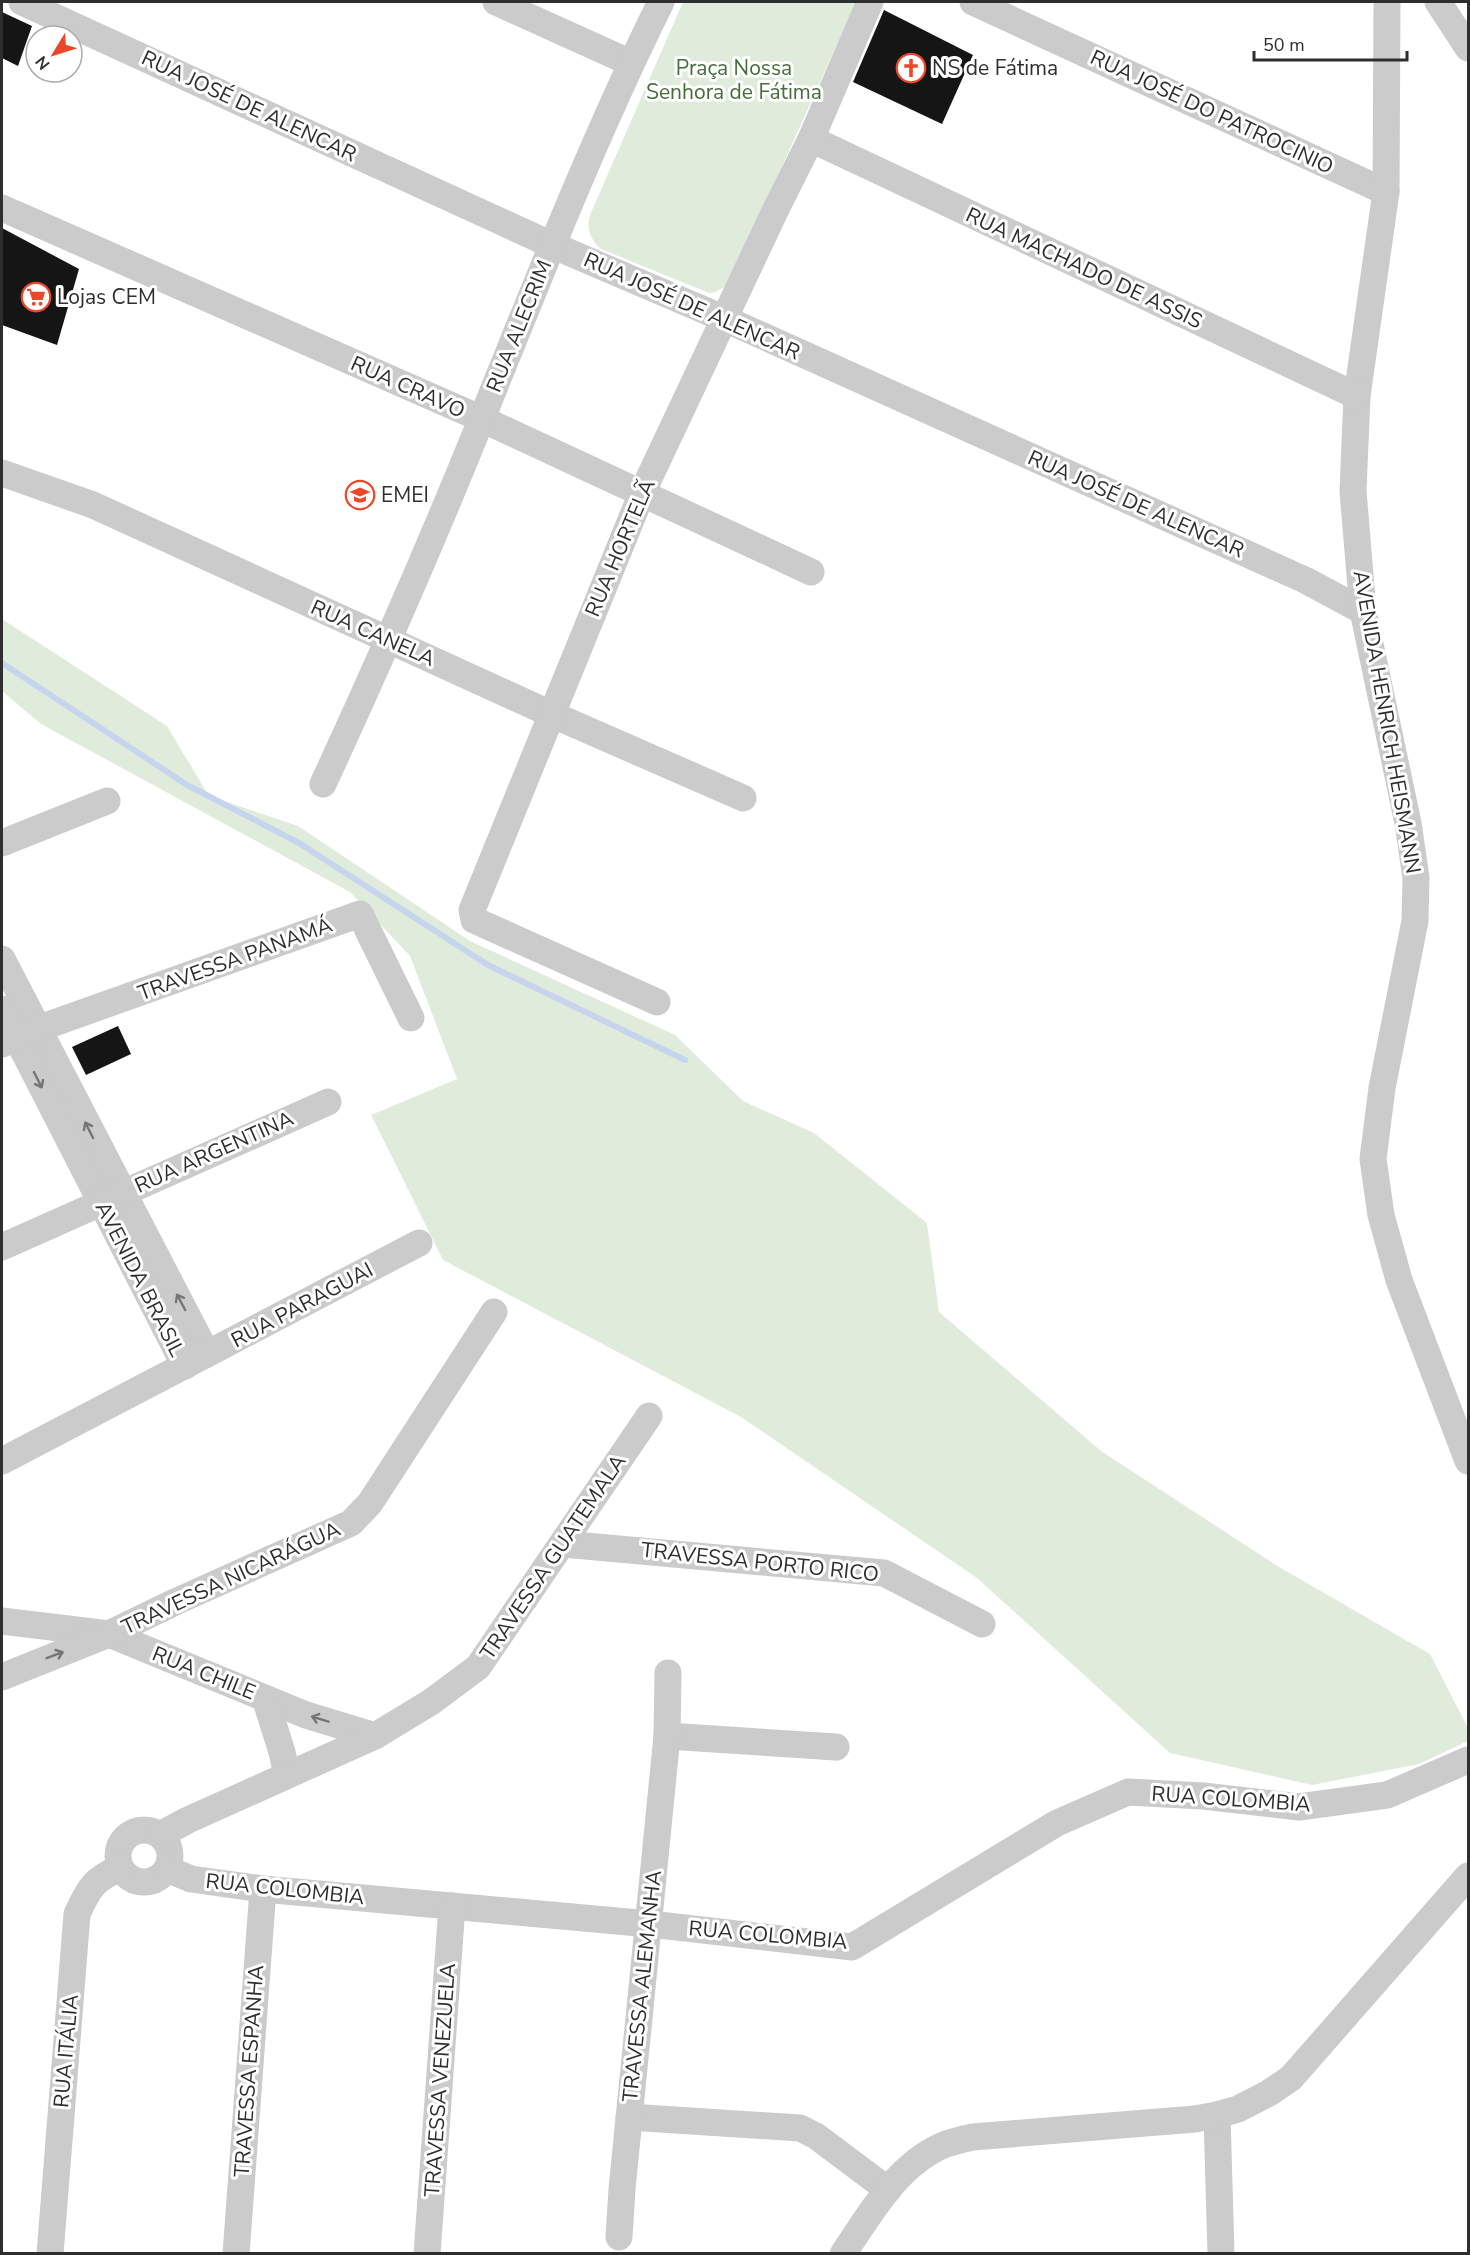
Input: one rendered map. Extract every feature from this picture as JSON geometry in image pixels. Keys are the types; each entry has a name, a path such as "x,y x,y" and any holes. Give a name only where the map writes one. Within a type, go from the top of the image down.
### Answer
{"street":[{"name":"RUA JOSÉ DE ALENCAR","path":"22,2 552,245 725,319 1305,580 1363,611"},
{"path":"496,2 631,63"},
{"name":"RUA ALECRIM","path":"323,784 390,640 552,245 631,63 661,2"},
{"name":"RUA HORTELÃ","path":"657,1002 474,920 472,910 642,493 811,139 870,2"},
{"name":"RUA JOSÉ DO PATROCINIO","path":"977,2 1386,192"},
{"name":"AVENIDA HENRICH HEISMANN","path":"1387,2 1386,192 1357,396 1353,491 1363,611 1408,823 1416,878 1415,921 1382,1088 1373,1159 1382,1215 1400,1280 1468,1461"},
{"path":"1438,2 1468,48"},
{"name":"RUA MACHADO DE ASSIS","path":"811,139 1357,396"},
{"name":"RUA CRAVO","path":"2,208 482,419 811,572"},
{"name":"RUA CANELA","path":"2,473 93,505 551,714 743,798"},
{"path":"2,843 107,801"},
{"name":"TRAVESSA PANAMÁ","path":"18,1037 360,914 411,1018"},
{"name":"AVENIDA BRASIL","path":"2,962 18,1037"},
{"name":"AVENIDA BRASIL","path":"2,1009 111,1198 196,1360 2,1461"},
{"name":"RUA ARGENTINA","path":"2,1246 328,1102"},
{"name":"RUA PARAGUAI","path":"196,1360 419,1243"},
{"name":"TRAVESSA NICARÁGUA","path":"2,1677 109,1634 351,1523 370,1503 494,1312"},
{"name":"TRAVESSA GUATEMALA","path":"160,1835 375,1736 431,1702 478,1667 649,1416"},
{"name":"TRAVESSA PORTO RICO","path":"563,1544 884,1573 982,1624"},
{"name":"RUA CHILE","path":"2,1621 109,1634 306,1715 375,1736"},
{"name":"TRAVESSA ALEMANHA","path":"619,2237 667,1736 668,1673"},
{"name":"RUA CHILE","path":"266,1698 287,1775"},
{"path":"667,1736 836,1747"},
{"name":"RUA COLOMBIA","path":"167,1869 191,1879 263,1889 650,1924 852,1947 1057,1823 1128,1792 1203,1796 1299,1807 1387,1795 1468,1760"},
{"path":"145,1829 160,1835 167,1842 170,1851 167,1869 161,1876 144,1882 134,1881 126,1876 117,1859 122,1840 129,1834 145,1829"},
{"name":"RUA ITÁLIA","path":"50,2253 77,1914 88,1889 102,1876 120,1868"},
{"path":"843,2253 903,2172 923,2155 947,2143 964,2139 1195,2119 1238,2109 1269,2093 1291,2078 1468,1876"},
{"name":"TRAVESSA ESPANHA","path":"236,2253 263,1889"},
{"name":"TRAVESSA VENEZUELA","path":"428,2247 452,1906"},
{"path":"1217,2115 1221,2253"},
{"path":"629,2117 800,2128 816,2136 888,2190"},
{"path":"428,2247 452,2253"}],"green space":[{"name":"Praça Nossa Senhora de Fátima","path":"683,2 856,2 729,284 716,292 709,293 601,249 592,238 589,229 590,215"},
{"path":"2,619 167,726 209,796 298,826 470,941 675,1035 743,1101 814,1133 927,1223 939,1312 1101,1451 1279,1567 1430,1654 1468,1728 1468,1741 1419,1764 1312,1785 1170,1753 977,1578 741,1417 443,1260 371,1115 457,1079 410,956 350,892 41,724 2,691"}],"building":[{"name":"NS de Fátima","path":"884,10 973,55 942,124 853,82"},
{"path":"2,12 28,24 24,24 24,49 18,66 2,58"},
{"name":"Lojas CEM","path":"2,228 79,269 57,345 2,325"},
{"path":"118,1026 131,1054 86,1075 72,1047"}],"waterway":[{"path":"2,663 187,785 299,843 488,965 685,1060"}],"place":[{"name":"NS de Fátima","path":"911,68"},
{"name":"Lojas CEM","path":"36,297"},
{"name":"EMEI","path":"360,495"}]}
